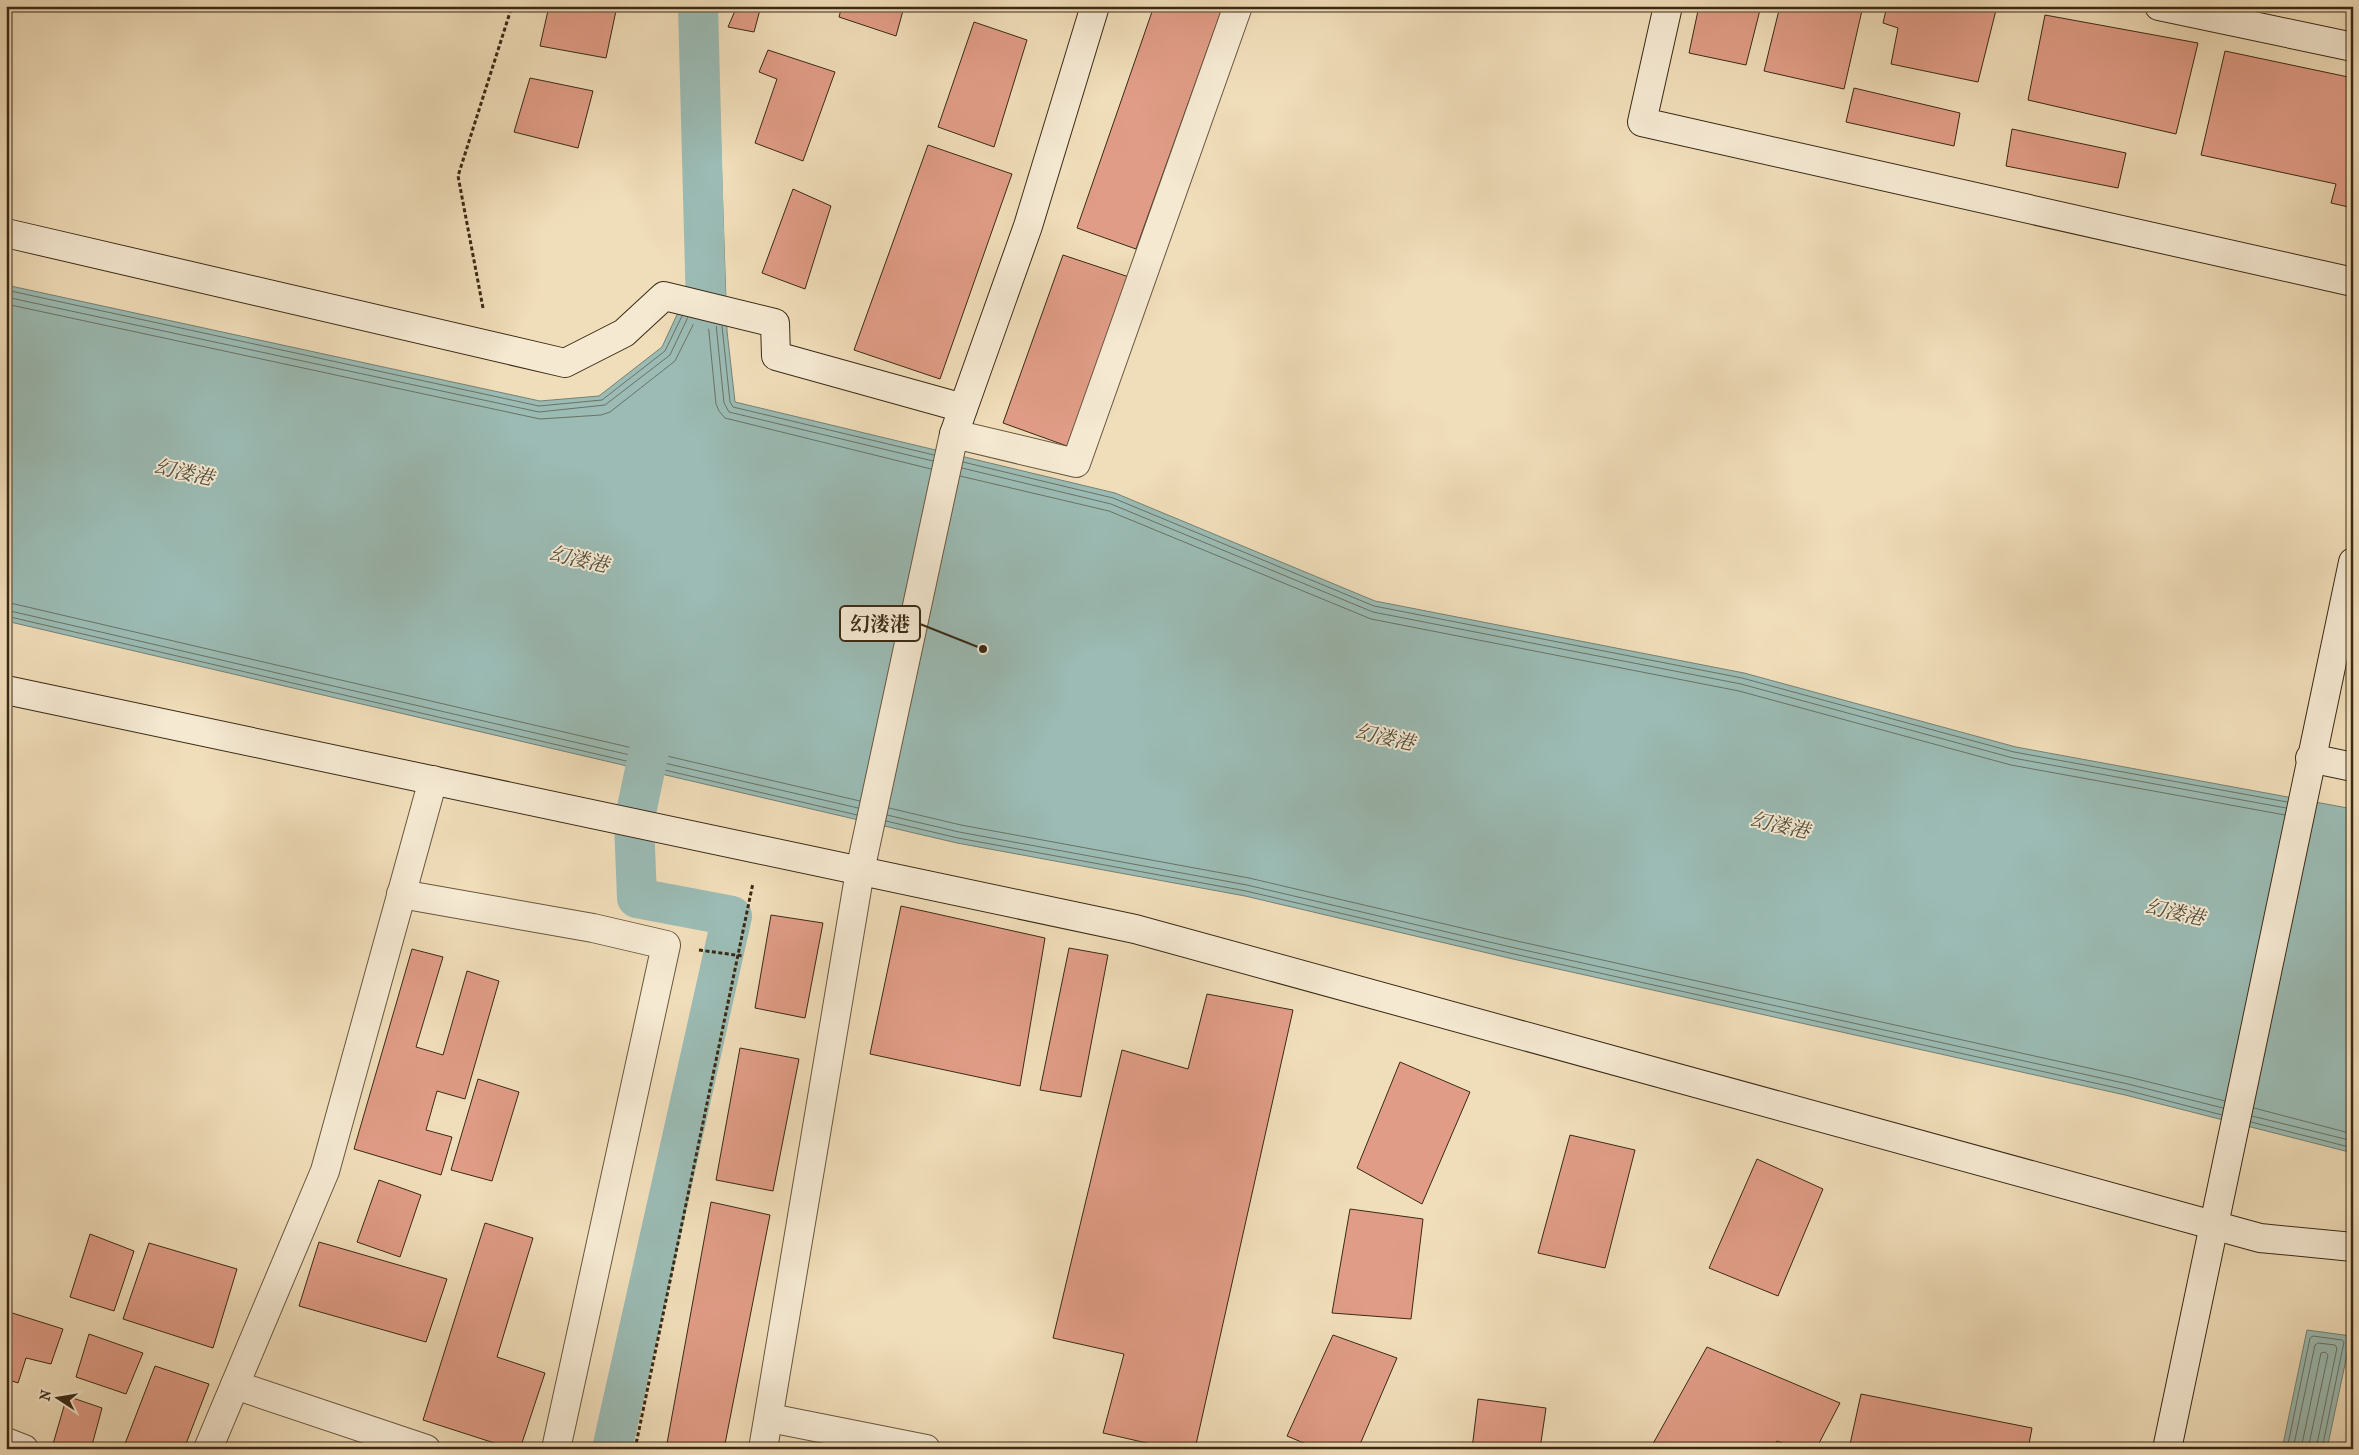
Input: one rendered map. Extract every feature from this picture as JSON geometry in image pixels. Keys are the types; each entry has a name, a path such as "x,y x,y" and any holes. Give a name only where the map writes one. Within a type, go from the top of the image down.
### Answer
{"street":[{"path":"764,1449 860,871 954,434 1028,226 1095,6"},
{"path":"954,434 1076,462 1238,6"},
{"path":"1668,6 1642,122 2353,282"},
{"path":"2159,6 2353,48"},
{"path":"6,233 565,364 624,333 664,296 775,323 776,356 963,408"},
{"path":"2167,1449 2310,758 2353,562"},
{"path":"6,690 1135,929 2214,1226 2260,1238 2353,1247"},
{"path":"2310,758 2353,767"},
{"path":"208,1449 325,1171 433,780"},
{"path":"401,894 593,928 666,945 556,1449"},
{"path":"235,1385 426,1449"},
{"path":"770,1418 926,1449"},
{"path":"6,1442 24,1449"}],"path":[{"path":"490,346 458,176 512,6"},
{"path":"635,1449 755,875"},
{"path":"666,945 743,956"}],"water":[{"path":"679,6 716,6 727,331 735,402 1115,493 1375,601 1744,673 2016,747 2353,809 2353,1153 2125,1095 1513,959 1245,896 957,843 6,621 6,285 540,401 599,396 662,347 713,237"},
{"path":"2307,1330 2351,1336 2327,1449 2282,1449"}],"building":[{"path":"549,6 617,6 606,58 540,46"},
{"path":"737,6 761,6 754,32 728,27"},
{"path":"842,6 904,7 896,36 839,17"},
{"path":"1154,6 1223,6 1136,249 1077,228"},
{"path":"1699,6 1761,6 1746,65 1689,53"},
{"path":"1780,6 1863,6 1844,89 1764,71"},
{"path":"1887,6 1997,6 1978,82 1891,64 1898,28 1883,23"},
{"path":"2045,15 2198,43 2176,134 2028,100"},
{"path":"974,22 1027,40 994,147 938,127"},
{"path":"768,50 835,72 803,161 755,143 777,79 759,72"},
{"path":"2225,51 2353,78 2353,208 2331,203 2336,184 2201,155"},
{"path":"530,78 593,91 578,148 514,132"},
{"path":"1854,88 1960,113 1954,146 1846,122"},
{"path":"2012,129 2126,153 2118,188 2006,166"},
{"path":"928,145 1012,174 940,379 854,350"},
{"path":"793,189 831,206 805,289 762,273"},
{"path":"1063,255 1129,277 1067,446 1003,423"},
{"path":"901,906 1045,938 1020,1086 870,1054"},
{"path":"771,915 823,923 805,1018 755,1008"},
{"path":"1069,948 1108,955 1081,1097 1040,1090"},
{"path":"412,949 443,957 416,1047 443,1055 467,971 499,981 465,1099 437,1091 426,1130 452,1137 441,1175 354,1149"},
{"path":"1207,994 1293,1010 1195,1449 1173,1449 1103,1433 1124,1354 1053,1338 1122,1050 1188,1069"},
{"path":"740,1048 799,1059 773,1191 716,1180"},
{"path":"1400,1062 1470,1092 1422,1204 1357,1168"},
{"path":"478,1079 519,1092 492,1181 451,1170"},
{"path":"1570,1135 1635,1150 1605,1268 1538,1253"},
{"path":"1757,1159 1823,1189 1778,1296 1709,1268"},
{"path":"379,1180 421,1195 400,1257 357,1242"},
{"path":"711,1202 770,1215 724,1449 666,1449"},
{"path":"1350,1209 1423,1219 1411,1319 1332,1313"},
{"path":"485,1223 533,1238 497,1357 545,1373 520,1449 513,1449 423,1420"},
{"path":"90,1234 134,1251 114,1311 70,1297"},
{"path":"319,1242 447,1279 426,1342 299,1306"},
{"path":"149,1243 237,1269 213,1348 123,1319"},
{"path":"6,1311 63,1329 51,1364 26,1358 18,1383 6,1379"},
{"path":"89,1334 143,1353 126,1394 76,1377"},
{"path":"1333,1335 1397,1358 1358,1449 1318,1449 1287,1436"},
{"path":"1707,1347 1840,1403 1816,1449 1797,1449 1777,1441 1773,1449 1650,1449"},
{"path":"155,1366 209,1384 184,1449 123,1449"},
{"path":"1861,1394 2032,1428 2028,1449 1849,1449"},
{"path":"67,1396 102,1408 91,1449 66,1449 53,1444"},
{"path":"1478,1399 1546,1408 1540,1449 1472,1449"}],"waterway":[{"path":"698,6 706,309"},
{"path":"612,1449 732,916 637,898 634,822 656,718"}],"place":[{"name":"幻溇港","path":"983,649"}]}
